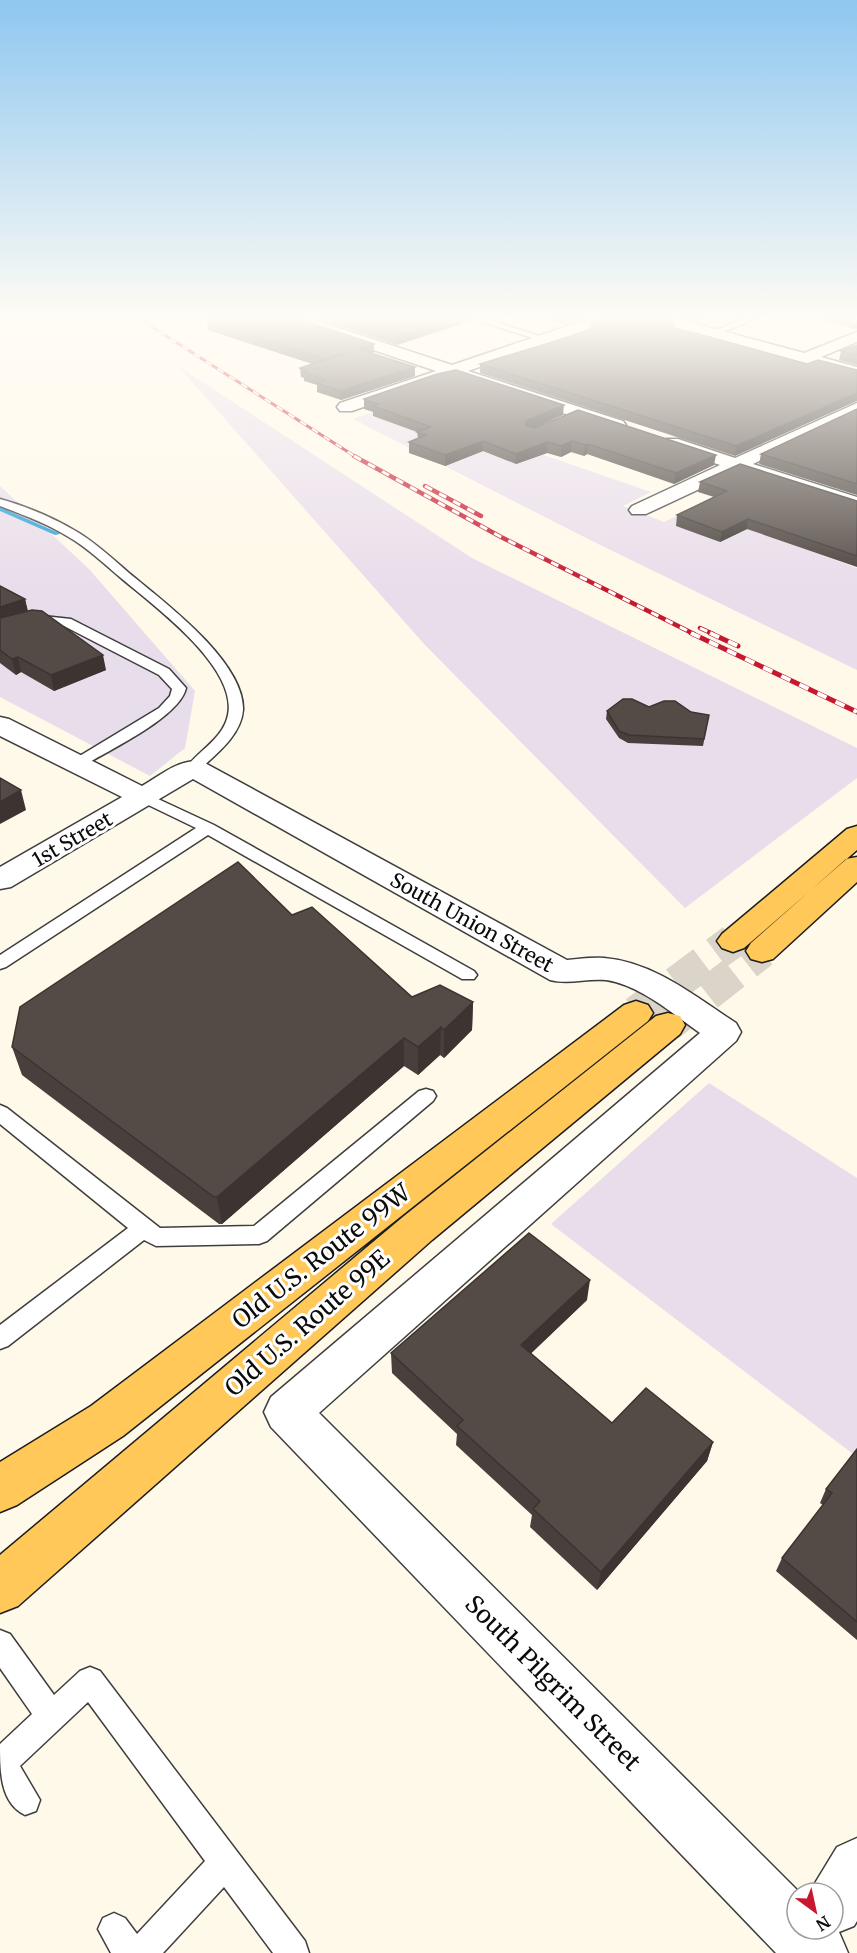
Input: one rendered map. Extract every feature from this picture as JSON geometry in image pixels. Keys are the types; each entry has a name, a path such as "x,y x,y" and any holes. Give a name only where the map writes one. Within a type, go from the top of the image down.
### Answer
{"main road":[{"path":"733,940 857,835"},
{"path":"762,951 857,866"},
{"name":"Old U.S. Route 99W","path":"0,1489 107,1421 636,1013"},
{"name":"Old U.S. Route 99E","path":"0,1588 418,1228 621,1066 668,1025"}],"street":[{"path":"562,407 636,431"},
{"path":"639,510 857,408"},
{"path":"659,439 857,504"},
{"path":"0,725 143,797 193,768"},
{"name":"South Union Street","path":"193,768 562,972 604,969 619,971 644,982 724,1032 287,1412"},
{"name":"1st Street","path":"0,880 143,797"},
{"name":"South Pilgrim Street","path":"287,1412 785,1906"},
{"path":"845,1887 857,1867"}],"lane":[{"path":"560,421 580,413"},
{"path":"0,502 72,534 92,547 162,607 198,642 223,672 230,682 235,699 235,714 231,729 193,768"},
{"path":"0,629 34,619 67,622 164,672 179,688 177,697 164,711 78,763"},
{"path":"143,797 208,828 468,975"},
{"path":"0,963 208,828"},
{"path":"3,1121 156,1237 260,1235 426,1096"},
{"path":"0,1339 144,1228"},
{"path":"0,1644 52,1716"},
{"path":"26,1800 1,1764 90,1681 293,1953"},
{"path":"141,1953 225,1863"}],"shaded area":[{"path":"214,407 241,407 472,558 857,748 857,778 685,908 425,645"},
{"path":"386,407 404,407 651,492 623,506 664,522 694,508 857,568 857,670 590,540 353,419"},
{"path":"0,486 89,569 195,691 185,748 150,776 0,697"},
{"path":"709,1083 857,1178 857,1457 551,1224"}],"building":[{"path":"376,407 559,407 526,421 526,426 535,428 578,410 716,455 676,473 588,444 572,441 561,446 547,442 516,454 483,441 445,455 409,442 426,435 417,432 431,427"},
{"path":"615,407 825,407 736,446"},
{"path":"857,409 857,484 761,454"},
{"path":"740,464 857,501 857,556 748,519 722,532 677,515 727,491 700,482"},
{"path":"0,586 25,599 0,607"},
{"path":"32,610 42,611 103,655 51,675 18,657 12,659 0,650 0,618"},
{"path":"623,699 632,699 649,707 664,701 675,701 691,712 709,715 704,739 629,735 619,731 607,711"},
{"path":"0,778 21,790 0,802"},
{"path":"238,862 292,915 312,907 412,997 440,985 473,1002 444,1030 441,1027 418,1047 404,1038 217,1197 214,1197 12,1047 20,1007"},
{"path":"529,1233 590,1280 521,1345 612,1423 646,1388 713,1442 601,1572 533,1509 540,1501 457,1426 463,1420 391,1353"},
{"path":"857,1449 857,1622 782,1558 832,1493 826,1489"}],"waterway":[{"path":"0,509 57,534"}],"tunnel":[{"path":"636,1013 733,941"},
{"path":"668,1025 762,951"}],"railway":[{"path":"278,407 356,457"},
{"path":"354,456 501,537 694,634"},
{"path":"425,486 481,516"},
{"path":"700,628 713,634"},
{"path":"691,633 857,712"},
{"path":"710,633 738,646"}]}
